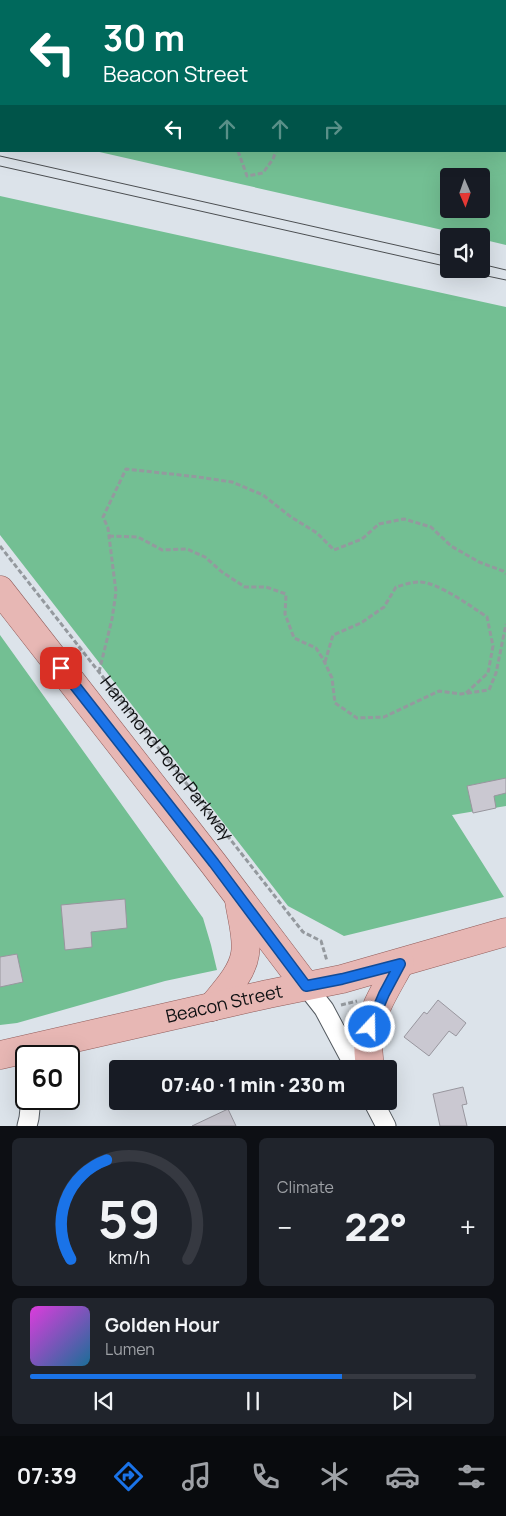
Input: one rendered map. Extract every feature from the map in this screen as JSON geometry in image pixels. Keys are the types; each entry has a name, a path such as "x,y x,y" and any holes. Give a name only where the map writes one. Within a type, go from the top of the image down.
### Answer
{"main road":[{"name":"Hammond Pond Parkway","path":"0,590 306,986"},
{"path":"212,1007 239,971 245,954 245,940 238,896"},
{"name":"Beacon Street","path":"60,1045 212,1007 342,979 400,964 506,932"},
{"path":"369,1060 368,1038 371,1024 400,964"}],"street":[{"path":"306,986 324,1009 351,1060"},
{"path":"27,1126 30,1110"},
{"path":"378,1110 386,1126"}],"path":[{"path":"238,152 247,176 263,173 276,152"},
{"path":"99,672 112,619 116,592 108,528 103,517 126,469 232,482 263,495 291,517 317,533 334,550 362,539 379,524 404,519 431,527 451,546 479,562 503,571 506,574"},
{"path":"109,536 138,538 162,550 187,549 205,557 222,572 245,587 266,588 286,594 285,614 294,638 316,648 332,678 335,703 357,718 384,717 438,691 466,693 489,690 496,673 506,624"},
{"name":"Hammond Pond Parkway","path":"0,546 303,932 321,941 326,958"},
{"path":"325,662 333,635 361,623 384,607 396,587 420,582 441,589 464,601 487,618 493,646 488,673 466,693"},
{"path":"340,1005 365,998"}],"green space":[{"path":"99,152 506,152 506,245 490,241 490,228 440,229"},
{"path":"0,196 506,307 506,806 452,815 504,897 344,936 288,906 0,535"},
{"path":"0,635 203,918 217,970 165,981 17,1023 0,1025"}],"building":[{"path":"506,778 506,793 494,796 496,808 473,813 467,786"},
{"path":"125,899 127,928 91,932 92,947 65,950 61,905"},
{"path":"17,954 23,982 0,987 0,957"},
{"path":"438,1000 466,1023 456,1036 449,1031 429,1056 404,1037 424,1012 427,1014"},
{"path":"463,1087 467,1104 462,1105 467,1126 440,1126 433,1094"},
{"path":"228,1110 236,1126 192,1126"}],"tram line":[{"path":"0,156 440,255"},
{"path":"0,166 440,265"},
{"path":"490,266 506,270"},
{"path":"490,277 506,280"}],"route":[{"path":"61,668 214,863 306,986 400,964 384,994 370,1027"}]}
